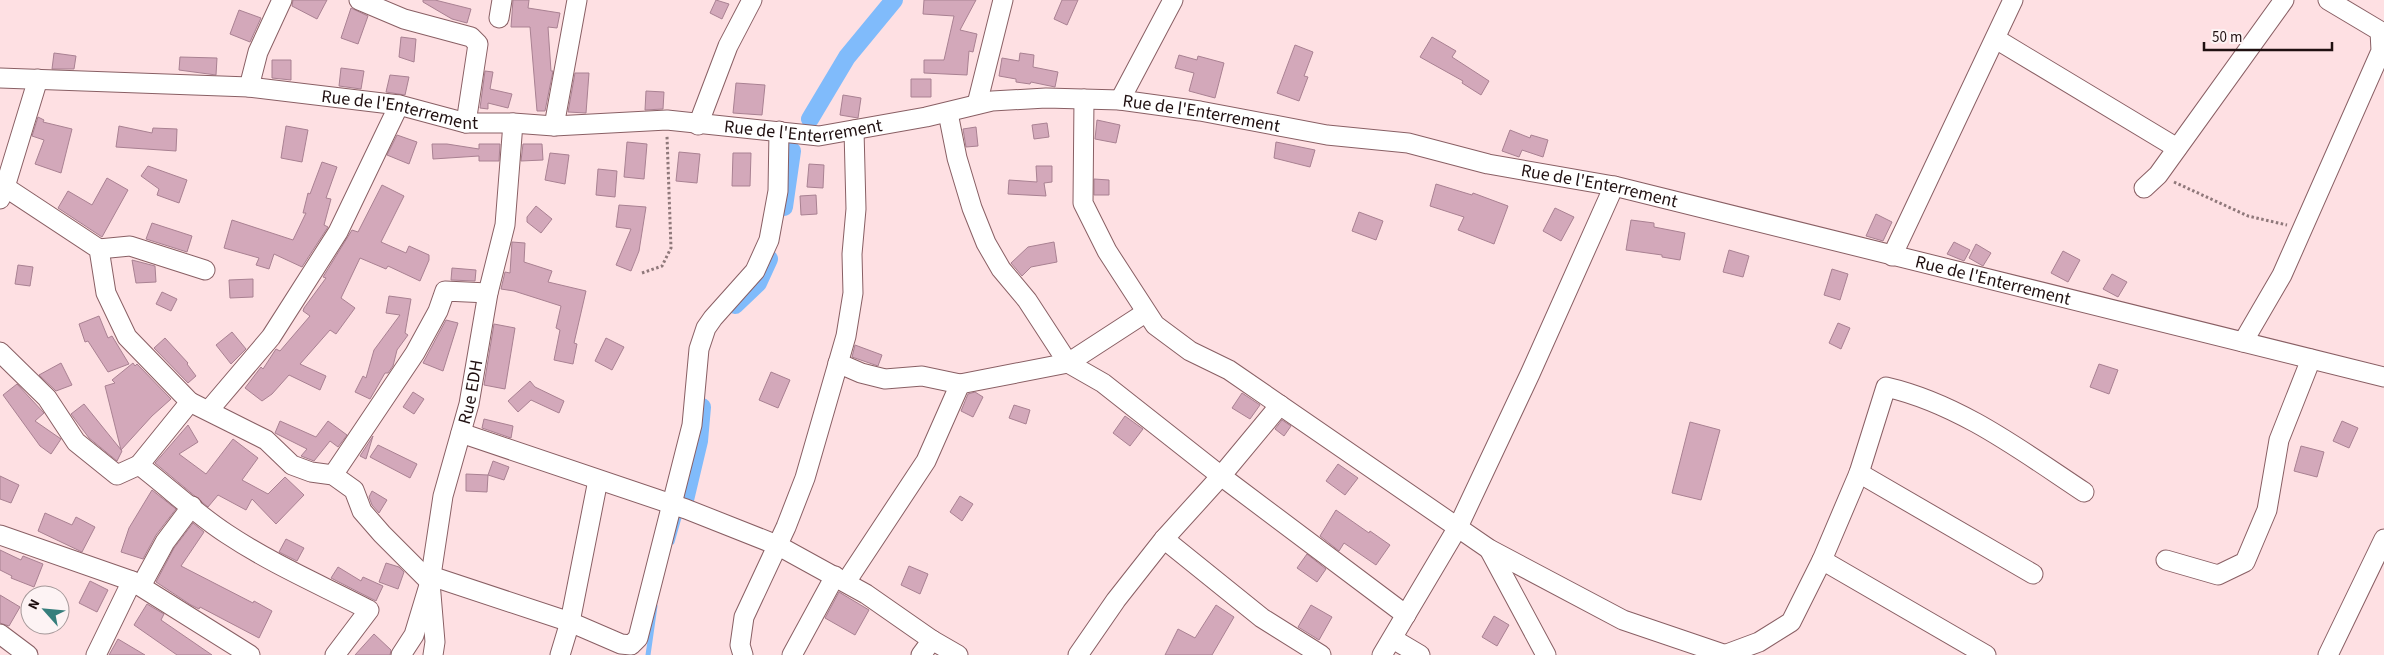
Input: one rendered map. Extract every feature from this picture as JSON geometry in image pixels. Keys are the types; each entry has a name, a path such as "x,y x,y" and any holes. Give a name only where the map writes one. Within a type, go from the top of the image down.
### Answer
{"street":[{"path":"249,87 258,52 282,0"},
{"path":"359,0 404,19 471,37 478,44 466,123"},
{"path":"554,126 577,0"},
{"path":"698,125 728,46 752,0"},
{"path":"978,104 1003,0"},
{"path":"1120,100 1173,0"},
{"path":"1892,256 2013,0"},
{"path":"2144,188 2158,175 2284,0"},
{"path":"2243,342 2282,275 2381,51 2380,31 2328,0"},
{"path":"1996,39 2177,148"},
{"name":"Rue de l'Enterrement","path":"0,78 249,87 399,105 466,123 513,123 554,126 667,120 698,125 779,130 819,136 948,113 978,104 1046,98 1120,100 1200,111 1327,135 1408,144 1488,164 1614,186 2384,378"},
{"path":"38,79 2,193 99,248 130,246 205,270"},
{"path":"1084,99 1083,203 1107,251 1155,325 1190,351 1229,370 1489,549 1623,620 1725,655 1759,642 1791,622 1822,560 1859,473 1886,387 1910,393 1952,409 2084,492"},
{"path":"209,410 271,337 338,232 399,105"},
{"path":"948,113 957,158 972,208 986,243 1001,270 1026,300 1068,363 1103,383 1406,615"},
{"name":"Rue EDH","path":"401,655 414,635 431,579 443,496 469,404 488,292 505,225 513,123"},
{"path":"99,248 106,294 127,337 190,402 266,440 292,465 311,472 333,475 354,490 362,511 367,517 431,579 570,622 621,644 631,645 638,638 692,425 699,349 706,328 755,272 769,240 778,190 779,130"},
{"path":"743,655 740,645 744,617 777,545 804,478 846,336 853,293 852,254 856,209 854,130"},
{"path":"1382,655 1458,527 1530,374 1614,186"},
{"path":"333,475 414,353 438,311 445,291 488,292"},
{"path":"838,362 861,374 885,379 922,376 960,384 1068,363 1146,312"},
{"path":"0,352 47,398 76,442 117,475 139,464 190,402"},
{"path":"2166,560 2218,575 2245,562 2267,510 2279,440 2311,359"},
{"path":"792,655 841,580 926,461 960,384"},
{"path":"1078,655 1116,600 1164,539 1222,476 1280,405"},
{"path":"461,433 671,504 777,545 866,594 932,640 958,655"},
{"path":"139,464 226,533 291,572 369,610 335,655"},
{"path":"1859,473 2033,574"},
{"path":"560,655 570,622 598,480"},
{"path":"96,655 136,583 192,506"},
{"path":"0,535 136,583 250,655"},
{"path":"1164,539 1262,618 1321,655"},
{"path":"2328,655 2384,539"},
{"path":"1489,549 1546,655"},
{"path":"1822,560 1961,638 1986,655"},
{"path":"431,579 435,642 433,655"},
{"path":"1393,638 1420,655"},
{"path":"920,655 932,640"},
{"path":"3,643 28,655"}],"path":[{"path":"642,273 662,266 671,248 667,120"},
{"path":"2158,175 2248,216 2303,228"}],"building":[{"path":"293,0 327,0 317,19 292,6"},
{"path":"423,0 435,0 471,9 467,23 452,19 423,2"},
{"path":"513,0 529,0 528,8 560,13 557,28 548,27 551,71 553,71 545,111 537,111 530,27 511,27"},
{"path":"716,0 729,4 722,19 710,13"},
{"path":"924,0 976,0 960,30 977,34 973,52 969,51 967,75 924,73 924,60 944,60 954,16 923,14"},
{"path":"1062,0 1078,0 1067,25 1054,19"},
{"path":"351,8 368,16 358,44 341,38"},
{"path":"239,10 261,18 250,42 230,34"},
{"path":"401,37 416,39 414,62 399,57"},
{"path":"1432,37 1456,51 1452,57 1489,81 1481,95 1462,83 1463,81 1420,57"},
{"path":"1295,45 1313,52 1304,76 1308,77 1299,101 1277,93"},
{"path":"54,53 76,56 74,69 52,69"},
{"path":"1020,53 1034,55 1033,67 1058,72 1055,87 1031,82 1030,84 1016,82 1016,79 999,76 1002,58 1019,61"},
{"path":"1179,55 1197,60 1198,56 1224,63 1215,98 1189,91 1194,73 1175,68"},
{"path":"180,57 217,58 216,75 179,70"},
{"path":"272,60 291,60 291,80 272,78"},
{"path":"341,68 364,71 361,89 339,86"},
{"path":"485,71 493,72 490,89 512,94 508,108 488,103 488,109 480,108"},
{"path":"575,73 589,73 586,113 568,112"},
{"path":"390,75 409,77 405,95 386,92"},
{"path":"911,79 931,79 931,97 911,97"},
{"path":"736,83 765,85 762,115 733,113"},
{"path":"646,91 664,92 663,109 645,110"},
{"path":"843,95 861,98 858,118 840,115"},
{"path":"38,117 44,120 43,122 72,129 61,173 35,164 44,140 32,136"},
{"path":"1097,120 1120,125 1116,143 1095,139"},
{"path":"1047,123 1049,137 1034,139 1032,125"},
{"path":"119,126 152,133 153,128 177,129 176,151 116,147"},
{"path":"286,126 308,130 302,162 281,158"},
{"path":"976,127 978,146 966,147 963,129"},
{"path":"1510,130 1530,138 1531,135 1548,140 1543,157 1522,150 1519,157 1502,151"},
{"path":"397,135 417,142 409,164 387,155"},
{"path":"627,142 647,144 644,179 624,177"},
{"path":"1276,142 1315,150 1310,167 1274,158"},
{"path":"432,144 447,144 479,149 479,144 500,144 499,161 479,161 479,156 433,159"},
{"path":"523,144 542,144 543,160 521,161"},
{"path":"679,152 700,154 697,183 676,181"},
{"path":"550,153 569,155 565,184 545,180"},
{"path":"733,153 751,153 750,186 732,186"},
{"path":"322,162 337,167 326,198 331,199 324,225 328,227 302,267 274,254 269,269 256,265 259,258 224,248 232,220 293,240 306,213 303,213 308,193 310,194"},
{"path":"809,164 824,165 823,188 807,187"},
{"path":"148,166 187,180 179,203 157,195 159,189 141,176"},
{"path":"1036,166 1052,166 1052,182 1044,183 1046,196 1008,194 1009,180 1037,182"},
{"path":"598,169 617,171 615,197 596,195"},
{"path":"107,178 128,190 102,237 58,208 68,191 92,205"},
{"path":"1094,179 1109,180 1109,195 1094,195"},
{"path":"1436,184 1472,195 1473,193 1508,206 1494,244 1458,230 1464,217 1430,206"},
{"path":"382,185 404,196 381,242 406,253 409,246 429,255 429,260 420,281 388,266 386,269 360,258 341,298 355,308 336,334 330,330 300,364 326,376 320,390 289,375 272,394 262,401 245,388 261,367 263,369 276,349 280,351 310,316 303,311 304,308 326,278 323,277 352,230 358,232"},
{"path":"816,195 817,214 801,215 800,196"},
{"path":"619,205 646,207 639,251 631,271 616,265 631,229 616,227"},
{"path":"536,206 552,219 541,233 527,222 527,217"},
{"path":"1555,208 1574,217 1561,241 1543,231"},
{"path":"1359,212 1383,221 1376,240 1352,231"},
{"path":"1876,214 1892,222 1883,241 1866,236"},
{"path":"1631,220 1654,223 1654,227 1685,233 1680,260 1662,257 1662,255 1626,250"},
{"path":"152,223 192,236 187,252 146,239"},
{"path":"512,242 525,243 524,262 552,271 548,282 586,291 574,343 577,344 573,364 554,360 560,330 556,328 561,306 514,291 501,289 505,272 510,273"},
{"path":"1054,242 1057,262 1031,267 1022,276 1011,263 1028,247"},
{"path":"1954,242 1970,250 1964,261 1947,254"},
{"path":"1976,244 1991,253 1983,266 1969,258"},
{"path":"1729,250 1749,256 1743,277 1723,272"},
{"path":"2063,251 2080,260 2068,282 2051,273"},
{"path":"132,260 155,266 156,282 136,283"},
{"path":"18,265 33,267 30,286 15,284"},
{"path":"452,268 476,270 475,281 451,280"},
{"path":"1832,269 1848,274 1840,300 1824,295"},
{"path":"2112,274 2127,282 2118,297 2103,289"},
{"path":"253,279 253,297 230,298 229,280"},
{"path":"162,292 177,299 171,311 156,304"},
{"path":"389,296 411,299 405,333 408,335 397,350 393,366 388,373 385,373 370,399 355,392 363,376 366,378 374,350 400,315 386,313"},
{"path":"99,316 108,338 112,336 129,364 108,372 88,341 85,342 79,324"},
{"path":"446,320 458,323 443,371 423,363"},
{"path":"1838,323 1850,328 1841,349 1829,343"},
{"path":"494,324 515,328 505,389 484,385"},
{"path":"232,332 246,349 231,364 216,345"},
{"path":"165,338 188,363 196,376 188,383 154,348"},
{"path":"606,338 624,347 612,370 595,361"},
{"path":"855,345 882,355 878,366 852,357"},
{"path":"61,363 72,385 56,391 39,375"},
{"path":"133,363 135,366 137,364 171,399 152,416 121,450 105,386 115,383 112,380"},
{"path":"2099,364 2118,370 2109,394 2090,387"},
{"path":"771,372 790,380 778,408 759,400"},
{"path":"530,381 535,387 564,401 559,413 531,400 518,412 508,401"},
{"path":"17,384 44,413 35,421 61,439 51,454 40,446 3,395"},
{"path":"413,392 424,399 414,414 403,407"},
{"path":"975,392 983,397 973,417 961,411 968,394"},
{"path":"1242,393 1260,405 1250,419 1232,408"},
{"path":"84,404 122,451 117,461 89,438 71,414"},
{"path":"1014,405 1030,410 1026,424 1009,418"},
{"path":"1125,416 1143,429 1130,446 1113,433"},
{"path":"484,419 513,426 511,438 482,428"},
{"path":"1282,420 1291,426 1284,436 1275,429"},
{"path":"280,421 316,437 328,421 347,435 338,447 330,441 314,461 301,456 307,449 275,433"},
{"path":"2342,421 2358,428 2349,448 2333,441"},
{"path":"1690,422 1720,430 1701,500 1672,493"},
{"path":"188,425 198,442 179,454 206,474 233,439 258,458 242,480 268,494 285,477 304,495 276,524 252,499 246,510 218,495 208,507 155,463"},
{"path":"373,436 366,459 360,456"},
{"path":"378,445 417,464 410,478 370,457"},
{"path":"2301,446 2324,452 2317,477 2294,471"},
{"path":"493,461 509,467 504,480 488,475"},
{"path":"1338,464 1358,478 1345,495 1326,481"},
{"path":"466,474 488,475 487,492 466,491"},
{"path":"0,476 19,485 11,503 0,499"},
{"path":"152,490 176,509 156,535 143,559 121,552 129,528"},
{"path":"372,491 387,500 379,513 372,505 369,497"},
{"path":"960,496 973,504 962,521 950,512"},
{"path":"1336,510 1390,545 1376,565 1344,543 1339,551 1320,536"},
{"path":"45,513 72,525 76,517 95,527 82,552 38,531"},
{"path":"193,523 204,532 181,566 272,611 259,638 200,607 199,609 191,605 156,582 174,548"},
{"path":"286,539 304,548 297,561 279,552"},
{"path":"0,550 21,560 23,556 43,564 35,585 29,585 11,578 12,576 0,570"},
{"path":"1307,554 1326,569 1317,582 1297,568"},
{"path":"386,563 399,567 404,572 398,589 379,582"},
{"path":"909,566 928,574 920,594 901,585"},
{"path":"338,567 361,581 363,577 383,586 376,601 331,578"},
{"path":"90,581 108,590 97,612 79,603"},
{"path":"839,592 869,610 855,635 825,618"},
{"path":"0,595 20,607 9,626 0,623"},
{"path":"147,604 164,614 161,620 212,655 177,655 134,625"},
{"path":"1216,605 1234,617 1212,655 1165,655 1178,629 1195,638"},
{"path":"1311,605 1332,617 1319,640 1298,627"},
{"path":"1494,616 1509,625 1497,646 1482,637"},
{"path":"374,634 391,650 390,655 355,655"},
{"path":"118,639 145,655 109,655"}],"waterway":[{"path":"810,119 847,57 894,0"},
{"path":"784,207 792,151"},
{"path":"735,305 758,283 769,259"},
{"path":"685,500 699,441 702,407"},
{"path":"672,542 680,514"},
{"path":"648,655 655,606"}]}
